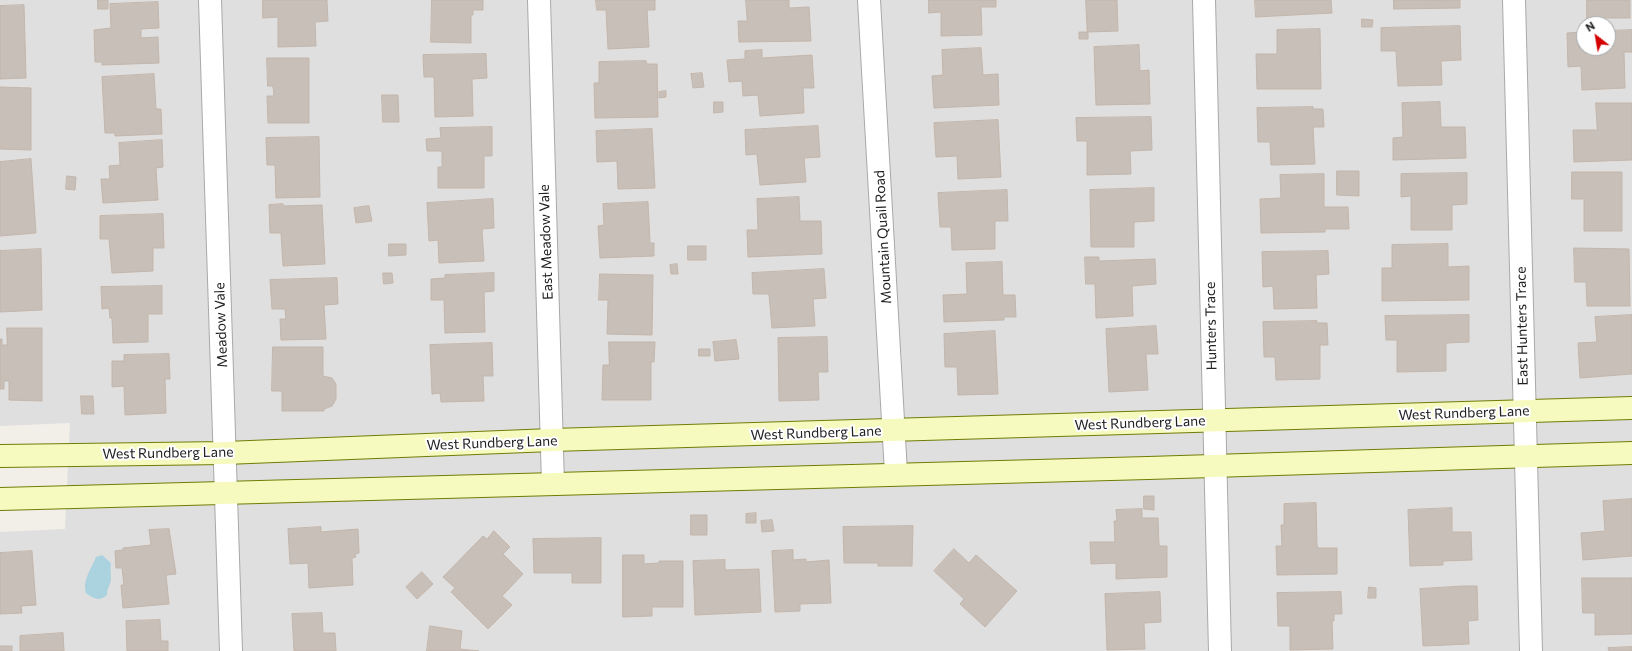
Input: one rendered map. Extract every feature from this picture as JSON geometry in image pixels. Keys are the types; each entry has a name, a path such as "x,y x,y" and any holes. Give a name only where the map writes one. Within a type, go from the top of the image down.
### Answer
{"main road":[{"name":"West Rundberg Lane","path":"0,456 225,453 552,440 1632,408"},
{"path":"0,499 227,494 896,473 1632,453"}],"street":[{"name":"Meadow Vale","path":"210,0 231,651"},
{"name":"East Meadow Vale","path":"539,0 553,484"},
{"name":"Mountain Quail Road","path":"869,0 896,473"},
{"name":"Hunters Trace","path":"1204,0 1220,651"},
{"name":"East Hunters Trace","path":"1514,0 1531,651"}],"shaded area":[{"path":"0,0 1632,0 1632,651 0,651 0,532 65,529 70,423 0,426"}],"water":[{"path":"102,555 111,563 111,581 107,595 96,599 86,593 85,583 96,557"}],"building":[{"path":"98,0 108,0 108,9 98,9"},
{"path":"263,0 327,0 328,21 315,22 316,46 278,47 278,17 263,18"},
{"path":"432,0 483,0 483,10 473,10 473,15 471,15 471,43 431,42"},
{"path":"596,0 655,0 655,10 647,10 649,47 608,49 606,10 597,10"},
{"path":"746,0 789,0 789,8 809,7 811,41 739,42 738,21 747,21"},
{"path":"929,0 996,0 996,7 981,7 982,35 941,36 941,12 929,13"},
{"path":"1086,0 1117,0 1118,31 1088,32 1088,39 1079,39 1079,32 1087,32"},
{"path":"1255,0 1331,0 1332,13 1256,17"},
{"path":"1394,0 1460,0 1460,8 1394,9"},
{"path":"1587,0 1630,0 1630,18 1616,18 1616,16 1587,16"},
{"path":"158,2 159,28 141,29 141,38 158,37 159,63 102,65 102,62 95,62 94,30 111,28 110,4"},
{"path":"24,5 26,78 0,79 0,6"},
{"path":"1362,19 1373,20 1372,27 1362,27"},
{"path":"1460,26 1461,60 1441,61 1442,85 1398,86 1396,51 1381,51 1381,28"},
{"path":"1320,29 1321,89 1257,89 1256,54 1277,54 1277,30"},
{"path":"1632,30 1632,52 1624,52 1625,88 1582,90 1581,66 1568,67 1567,33 1576,32 1576,56 1616,56 1616,31"},
{"path":"1139,45 1140,71 1149,70 1150,104 1096,105 1094,47"},
{"path":"981,48 983,75 998,74 999,105 934,108 932,76 943,75 942,50"},
{"path":"762,50 762,58 812,55 814,88 803,88 804,113 760,116 758,95 743,96 742,81 729,82 727,60 745,59 745,51"},
{"path":"486,54 487,78 472,79 473,116 435,117 434,77 424,77 423,55"},
{"path":"267,58 309,58 309,123 268,123 267,96 274,96 273,86 268,86"},
{"path":"646,61 647,64 657,64 658,117 595,118 594,83 599,83 599,62"},
{"path":"702,73 704,87 693,88 691,74"},
{"path":"154,74 156,109 161,109 162,134 115,136 115,133 105,133 102,77"},
{"path":"0,87 31,88 31,150 0,149"},
{"path":"666,91 666,97 659,98 659,92"},
{"path":"382,95 398,95 399,122 383,122"},
{"path":"714,102 723,102 723,112 714,113"},
{"path":"1440,102 1441,127 1465,127 1466,158 1393,160 1393,138 1403,137 1402,103"},
{"path":"1596,103 1632,103 1632,160 1574,162 1573,130 1597,130"},
{"path":"1313,107 1313,109 1323,109 1324,127 1313,127 1315,164 1271,165 1270,142 1258,142 1257,108"},
{"path":"1151,117 1152,150 1130,151 1131,174 1087,175 1087,141 1077,141 1076,118"},
{"path":"998,120 1001,177 958,179 957,156 936,157 934,123"},
{"path":"818,126 820,157 804,158 806,182 760,185 757,154 746,155 745,130"},
{"path":"492,127 492,156 484,156 484,188 438,188 438,167 442,167 442,151 427,151 426,139 441,138 440,128"},
{"path":"652,129 655,188 618,189 617,161 597,162 596,131"},
{"path":"319,137 320,197 276,198 275,165 267,165 266,138"},
{"path":"162,140 163,167 156,168 158,200 103,203 101,179 110,179 109,166 120,165 119,143"},
{"path":"31,159 36,233 0,236 0,162"},
{"path":"1337,171 1359,171 1359,196 1337,195"},
{"path":"1572,172 1622,172 1622,231 1584,231 1584,199 1572,199"},
{"path":"1467,173 1467,204 1452,205 1452,230 1411,230 1411,196 1401,197 1401,174"},
{"path":"1324,174 1324,207 1348,207 1349,229 1325,229 1325,232 1261,233 1260,199 1281,198 1280,175"},
{"path":"67,176 76,177 75,190 66,189"},
{"path":"1154,188 1154,221 1134,222 1134,247 1091,247 1090,190"},
{"path":"1007,190 1008,221 995,221 995,249 952,250 951,227 940,227 938,193"},
{"path":"799,197 800,221 821,221 822,254 748,257 747,230 758,230 757,199"},
{"path":"493,199 494,228 482,229 484,261 439,263 438,240 429,241 427,203"},
{"path":"648,202 650,243 654,243 654,256 600,258 598,226 604,225 603,204"},
{"path":"283,204 284,206 322,205 325,264 283,266 281,233 270,233 269,205"},
{"path":"369,206 372,221 356,223 354,208"},
{"path":"163,214 164,248 153,248 153,271 112,273 109,239 100,239 100,216"},
{"path":"389,244 406,244 406,255 389,256"},
{"path":"1448,244 1448,267 1469,266 1469,300 1382,301 1382,268 1392,268 1392,245"},
{"path":"688,246 706,246 706,260 688,260"},
{"path":"1574,248 1629,249 1630,306 1587,306 1586,282 1575,282"},
{"path":"41,249 42,310 0,312 0,251"},
{"path":"1328,251 1329,274 1316,275 1317,308 1274,309 1273,286 1263,287 1262,252"},
{"path":"1085,257 1099,257 1099,261 1155,259 1156,284 1132,286 1133,316 1096,318 1095,284 1086,284"},
{"path":"1002,262 1003,295 1015,295 1016,317 1004,317 1004,320 944,322 943,295 967,294 966,263"},
{"path":"677,264 678,274 671,274 670,265"},
{"path":"824,269 826,298 813,299 815,326 772,328 769,294 753,294 752,273"},
{"path":"383,273 392,273 393,283 384,284"},
{"path":"494,273 494,291 484,292 485,332 445,333 444,300 431,300 431,279 445,278 445,275"},
{"path":"600,274 653,275 652,335 607,334 608,300 599,300"},
{"path":"337,278 338,304 324,305 326,339 281,340 280,319 286,319 285,309 272,309 270,280"},
{"path":"162,286 162,314 148,314 148,342 113,343 112,318 110,318 109,308 102,309 101,287"},
{"path":"1469,315 1469,342 1446,343 1446,371 1397,372 1397,340 1386,340 1385,316"},
{"path":"1632,315 1632,374 1580,378 1578,343 1597,342 1595,317"},
{"path":"1317,321 1317,323 1327,323 1328,345 1320,345 1320,379 1276,380 1275,357 1264,357 1263,322"},
{"path":"1156,326 1158,354 1146,354 1148,390 1109,392 1106,329"},
{"path":"7,328 42,328 42,401 9,400 9,381 4,381 4,389 0,389 0,339 2,339 2,345 7,345"},
{"path":"995,331 998,394 958,395 957,367 945,367 944,334"},
{"path":"827,337 828,372 818,372 819,400 779,401 778,338"},
{"path":"736,340 739,359 715,361 713,342"},
{"path":"609,342 655,342 654,362 651,362 651,400 602,400 603,365 609,365"},
{"path":"492,343 493,376 483,376 484,401 441,402 440,393 432,394 430,345"},
{"path":"273,347 323,347 323,376 332,378 336,384 336,399 332,406 324,409 324,411 282,411 282,391 272,391"},
{"path":"699,349 710,349 710,356 699,356"},
{"path":"169,354 170,379 165,379 166,413 125,415 124,386 112,387 112,361 124,361 124,355"},
{"path":"81,396 93,396 94,414 82,414"},
{"path":"1144,496 1154,496 1154,510 1144,509"},
{"path":"1632,499 1632,556 1583,560 1581,533 1605,531 1603,501"},
{"path":"1316,503 1317,545 1318,548 1337,548 1337,574 1277,575 1276,546 1282,546 1281,525 1284,525 1284,504"},
{"path":"1452,508 1452,532 1471,532 1472,560 1443,561 1443,565 1410,566 1408,510"},
{"path":"1142,509 1142,518 1158,518 1159,546 1167,546 1167,577 1116,579 1116,563 1091,564 1090,542 1115,542 1114,521 1117,521 1116,510"},
{"path":"756,513 756,523 746,523 746,514"},
{"path":"691,515 707,515 707,535 691,535"},
{"path":"772,520 774,531 762,532 761,521"},
{"path":"913,526 912,566 878,566 878,563 844,563 843,527"},
{"path":"321,527 321,532 358,529 359,553 355,554 356,557 352,558 353,585 309,588 308,563 290,564 288,529"},
{"path":"169,529 176,574 166,575 169,604 123,608 121,585 124,585 122,568 116,568 115,551 123,550 123,548 151,545 149,530"},
{"path":"494,531 510,547 503,554 523,574 502,596 512,605 488,629 451,592 455,588 443,577 483,536 487,539"},
{"path":"601,538 601,583 572,583 572,573 534,573 533,539"},
{"path":"954,549 969,563 976,555 1017,591 985,627 960,604 964,599 934,571"},
{"path":"793,550 793,560 806,559 806,562 829,560 831,603 800,604 800,611 775,612 772,551"},
{"path":"32,551 36,605 21,606 22,613 0,614 0,553"},
{"path":"623,555 644,555 644,564 659,563 659,561 683,561 683,607 652,607 652,616 623,617"},
{"path":"725,560 725,570 759,569 761,612 695,615 693,561"},
{"path":"422,572 433,584 417,599 406,587"},
{"path":"1582,578 1632,578 1632,634 1595,635 1595,613 1583,613"},
{"path":"1477,586 1478,620 1468,621 1469,644 1423,646 1420,589"},
{"path":"1369,587 1376,588 1376,598 1368,598"},
{"path":"1160,592 1161,622 1144,623 1145,649 1107,650 1105,594"},
{"path":"1341,592 1342,614 1334,614 1334,621 1332,621 1333,649 1290,650 1290,626 1278,626 1277,593"},
{"path":"322,613 323,633 335,633 336,651 294,651 292,614"},
{"path":"160,620 161,641 168,641 168,651 127,651 126,621"},
{"path":"430,626 462,631 460,649 479,651 427,651"},
{"path":"63,633 64,651 20,651 20,636"},
{"path":"0,646 12,646 12,651 0,651"},
{"path":"1632,647 1632,651 1609,651 1608,648"}]}
